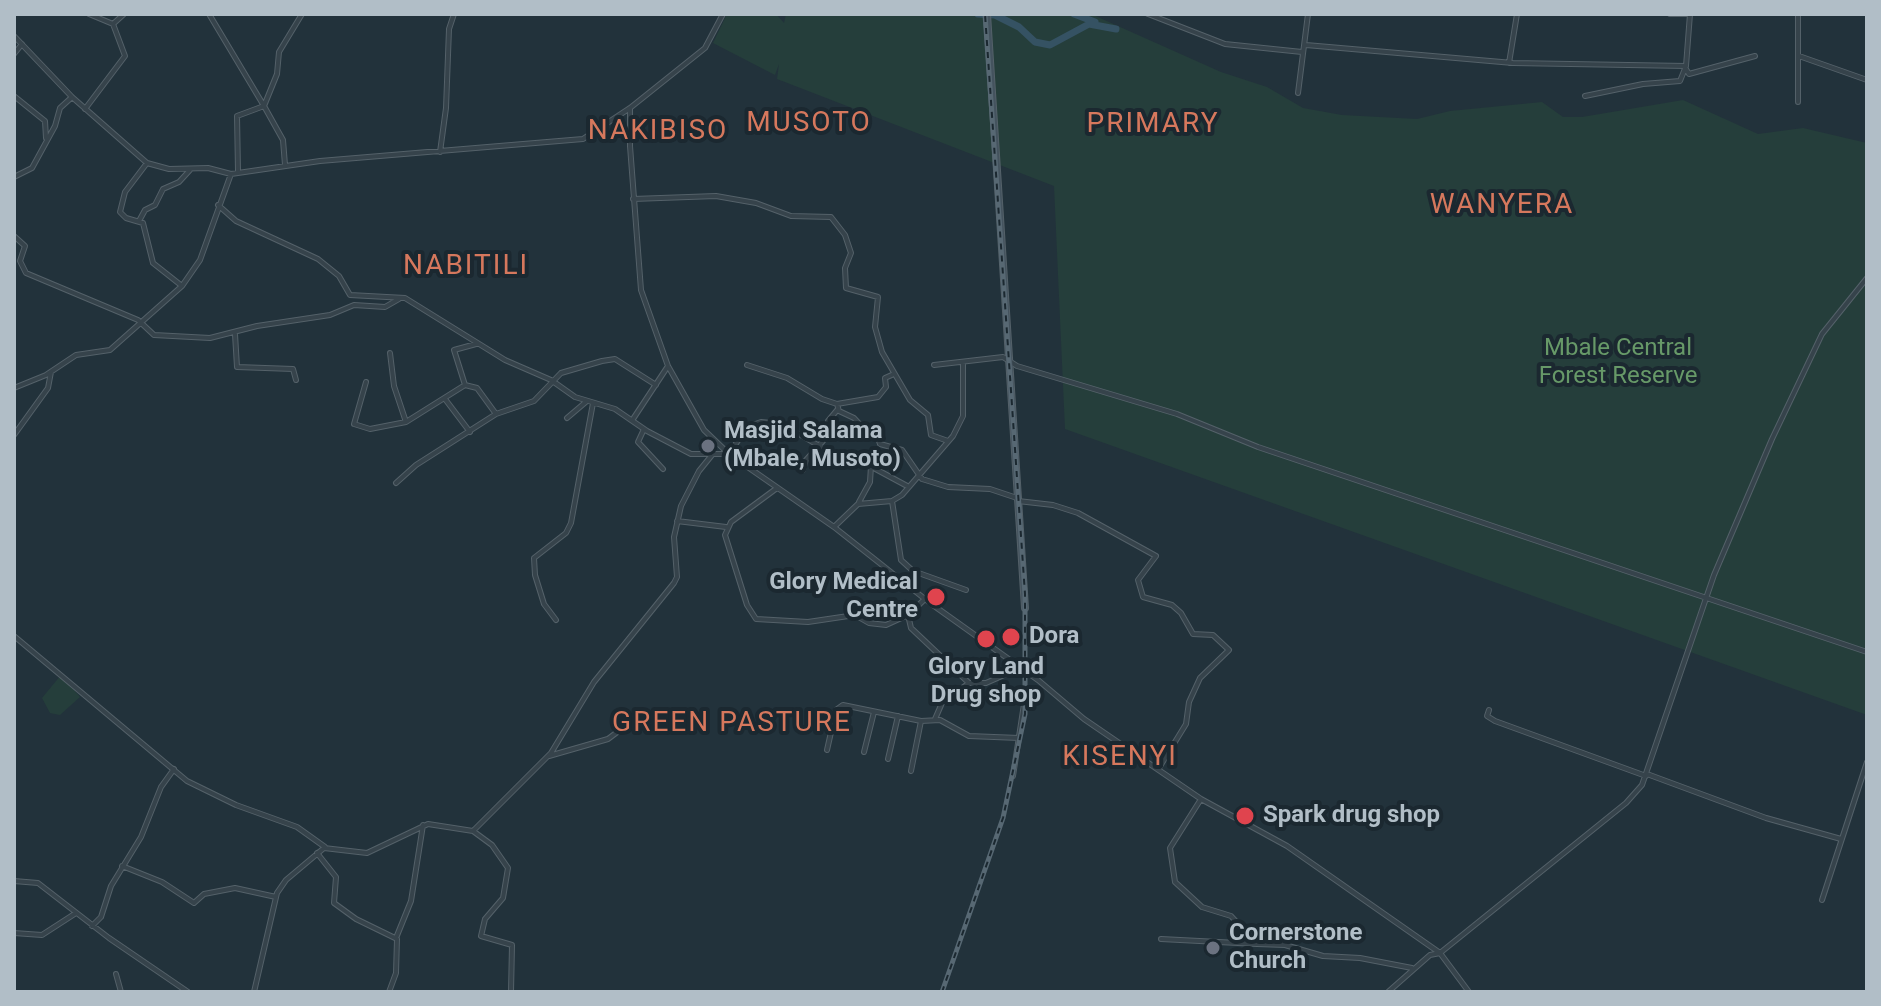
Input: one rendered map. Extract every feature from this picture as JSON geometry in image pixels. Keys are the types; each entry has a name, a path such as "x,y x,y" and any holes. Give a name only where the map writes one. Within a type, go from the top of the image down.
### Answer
{"main road":[{"path":"987,17 1025,608"}],"street":[{"path":"85,109 125,56 113,24 89,14"},
{"path":"113,24 124,14"},
{"path":"209,14 283,140 285,165"},
{"path":"238,171 237,116 264,106 277,74 279,52 302,14"},
{"path":"440,152 446,108 449,29 454,14"},
{"path":"14,36 72,97 147,163 190,170 208,168 231,174 285,165 583,139 630,108 705,48 723,14"},
{"path":"1148,14 1225,44 1302,52"},
{"path":"1298,93 1308,14"},
{"path":"1509,63 1517,14"},
{"path":"1585,96 1643,84 1680,81 1686,66 1690,14 1670,14"},
{"path":"1798,14 1798,102"},
{"path":"14,54 22,44"},
{"path":"1306,45 1509,63 1686,66"},
{"path":"1686,66 1689,74 1755,56"},
{"path":"1799,56 1867,80"},
{"path":"14,96 45,121 47,140"},
{"path":"14,177 32,168 60,108 72,97"},
{"path":"630,108 633,199 641,290 668,366 704,430 729,454 834,527 1022,668 1084,719 1201,799 1287,846 1440,953 1469,992"},
{"path":"139,221 126,218 119,208 125,192 147,163"},
{"path":"139,221 145,210 155,205 163,189 179,182 190,170"},
{"path":"14,388 51,372 76,355 110,350 182,286 200,260 231,174"},
{"path":"633,199 716,196 756,203 791,216 831,217 845,235 851,253 845,268 846,288 878,297 876,336 894,374 910,400 928,415 931,435 948,441"},
{"path":"218,205 236,221 318,259 339,276 350,295 401,298 476,344 551,380 566,393 633,419 644,429 691,454 729,454"},
{"path":"139,221 150,243 153,263 168,271 182,286"},
{"path":"14,236 25,246 20,261 26,273 62,286 141,323 152,335 210,338 257,326 330,315 354,305 385,307 401,298"},
{"path":"1388,992 1413,968 1430,955 1440,953 1626,803 1647,775 1707,596 1807,362 1834,315 1867,278"},
{"path":"235,334 237,367 293,369 296,380"},
{"path":"465,385 454,350 476,344"},
{"path":"390,353 395,395 406,422"},
{"path":"934,365 997,357 1198,421 1258,447 1867,652"},
{"path":"396,483 416,465 496,414 534,401 561,373 615,359 656,385"},
{"path":"858,504 892,501 909,487 948,441 963,416 963,361"},
{"path":"747,365 787,378 838,406 867,432 877,435 880,444 902,450 919,476 940,485 990,489 1018,500 1053,505 1078,513 1156,556 1138,580 1143,597 1172,605 1181,613 1193,634 1213,635 1229,650 1200,678 1189,702 1186,724 1159,768"},
{"path":"633,419 668,366"},
{"path":"14,435 48,388 51,372"},
{"path":"803,470 806,460 819,446 828,421 838,406 882,395 885,378 894,374"},
{"path":"366,382 354,424 370,429 406,422 465,385 477,388 496,414"},
{"path":"445,399 470,432"},
{"path":"567,418 590,402"},
{"path":"556,620 544,604 535,575 534,558 566,533 571,523 590,402"},
{"path":"729,454 747,427 761,422 782,424 838,457 870,466 909,487"},
{"path":"644,429 638,442 663,469"},
{"path":"473,831 546,757 594,682 656,600 674,583 677,577 674,544 677,521 695,479 712,455"},
{"path":"834,527 858,504 870,482 870,466"},
{"path":"677,521 727,527 777,488"},
{"path":"892,501 901,560 913,571 966,590"},
{"path":"727,527 727,549 739,571 747,605 756,619 808,622 855,615 881,625 908,615 926,599"},
{"path":"908,615 911,628 969,683"},
{"path":"14,636 187,781 236,805 297,827 325,847 367,853 423,825 446,824 473,831 492,845 508,868 503,898 485,919 481,936 512,945 511,992"},
{"path":"935,719 942,703 969,683 986,683 1022,668"},
{"path":"1013,776 1024,704"},
{"path":"827,750 838,708 843,705 921,721 935,719 969,736 1019,738"},
{"path":"1489,710 1487,716 1495,721 1766,818 1841,839"},
{"path":"864,752 874,711"},
{"path":"888,759 898,716"},
{"path":"546,757 608,739 636,718"},
{"path":"911,771 921,721"},
{"path":"1822,900 1867,762"},
{"path":"92,926 101,917 104,900 146,826 161,787 174,769"},
{"path":"1201,799 1171,841 1175,882 1209,912 1236,920 1257,944"},
{"path":"389,992 399,948 396,938 411,901 423,825"},
{"path":"254,992 276,897 286,880 325,847"},
{"path":"317,853 336,877 334,903 356,919 396,938"},
{"path":"122,866 162,882 194,903 204,894 235,888 276,897"},
{"path":"14,881 35,880 92,926 188,992"},
{"path":"14,933 42,935 76,913"},
{"path":"1161,939 1297,947 1323,956 1360,958 1413,968"},
{"path":"116,974 121,992"},
{"path":"170,991 173,984"}],"green space":[{"name":"Mbale Central Forest Reserve","path":"727,14 776,14 784,23 786,14 1091,14 1221,72 1267,87 1303,108 1342,115 1417,119 1450,111 1542,102 1563,117 1582,117 1683,100 1758,134 1803,128 1867,143 1867,715 1065,429 1054,186 777,79 779,64 775,75 713,43"},
{"path":"61,675 80,697 60,715 50,713 42,698"}],"waterway":[{"path":"978,14 995,15 1019,27 1035,42 1050,45 1089,24 1116,29"},
{"path":"1074,14 1095,22"}],"railway":[{"path":"942,992 1003,818 1025,714 1025,594 985,14"}],"place":[{"name":"Masjid Salama (Mbale, Musoto)","path":"708,446"},
{"name":"Glory Medical Centre","path":"936,597"},
{"name":"Dora","path":"1011,637"},
{"name":"Glory Land Drug shop","path":"986,639"},
{"name":"Spark drug shop","path":"1245,816"},
{"name":"Cornerstone Church","path":"1213,948"}],"district":[{"name":"MUSOTO","path":"809,124"},
{"name":"PRIMARY","path":"1153,125"},
{"name":"NAKIBISO","path":"658,132"},
{"name":"WANYERA","path":"1502,206"},
{"name":"NABITILI","path":"466,267"},
{"name":"GREEN PASTURE","path":"732,724"},
{"name":"KISENYI","path":"1120,758"}]}
